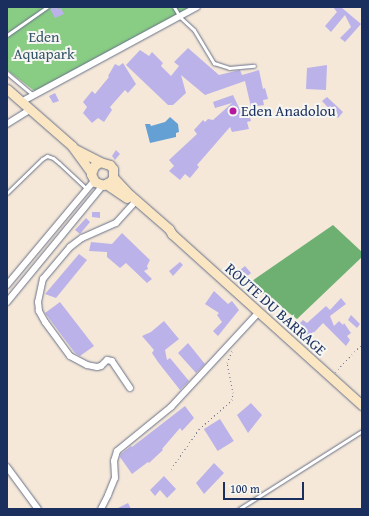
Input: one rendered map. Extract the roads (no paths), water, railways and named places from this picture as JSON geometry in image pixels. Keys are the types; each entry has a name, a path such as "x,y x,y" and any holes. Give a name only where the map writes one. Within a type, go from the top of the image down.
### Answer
{"main road":[{"name":"ROUTE DU BARRAGE","path":"7,89 29,110 72,146 100,162 110,165 113,169 113,177 130,195 362,405"},
{"name":"ROUTE DU BARRAGE","path":"72,146 92,176 133,204 164,231 171,233"},
{"path":"92,176 94,166 100,162"},
{"path":"105,185 113,177"}],"street":[{"path":"21,102 197,7"},
{"path":"7,124 29,110"},
{"path":"7,285 87,189 92,176"},
{"path":"7,302 105,185"},
{"path":"130,388 112,361 107,360 101,366 87,365 70,356 45,322 39,311 38,302 43,279 70,247 82,238 116,223 133,204"},
{"path":"101,509 115,478 114,461 117,451 171,407 259,312"},
{"path":"7,467 38,509"}],"lane":[{"path":"7,35 47,7"},
{"path":"174,7 180,17 194,30 214,63 229,68 254,66"},
{"path":"7,73 33,95"},
{"path":"7,193 42,158 46,156 59,162 87,189"},
{"path":"240,509 362,431"}],"water":[{"path":"170,117 178,124 179,132 176,133 176,137 150,143 145,124 150,124 151,126 165,122"}],"place":[{"name":"Eden Anadolou","path":"233,111"}],"park label":[{"name":"Eden Aquapark","path":"44,44"}]}
